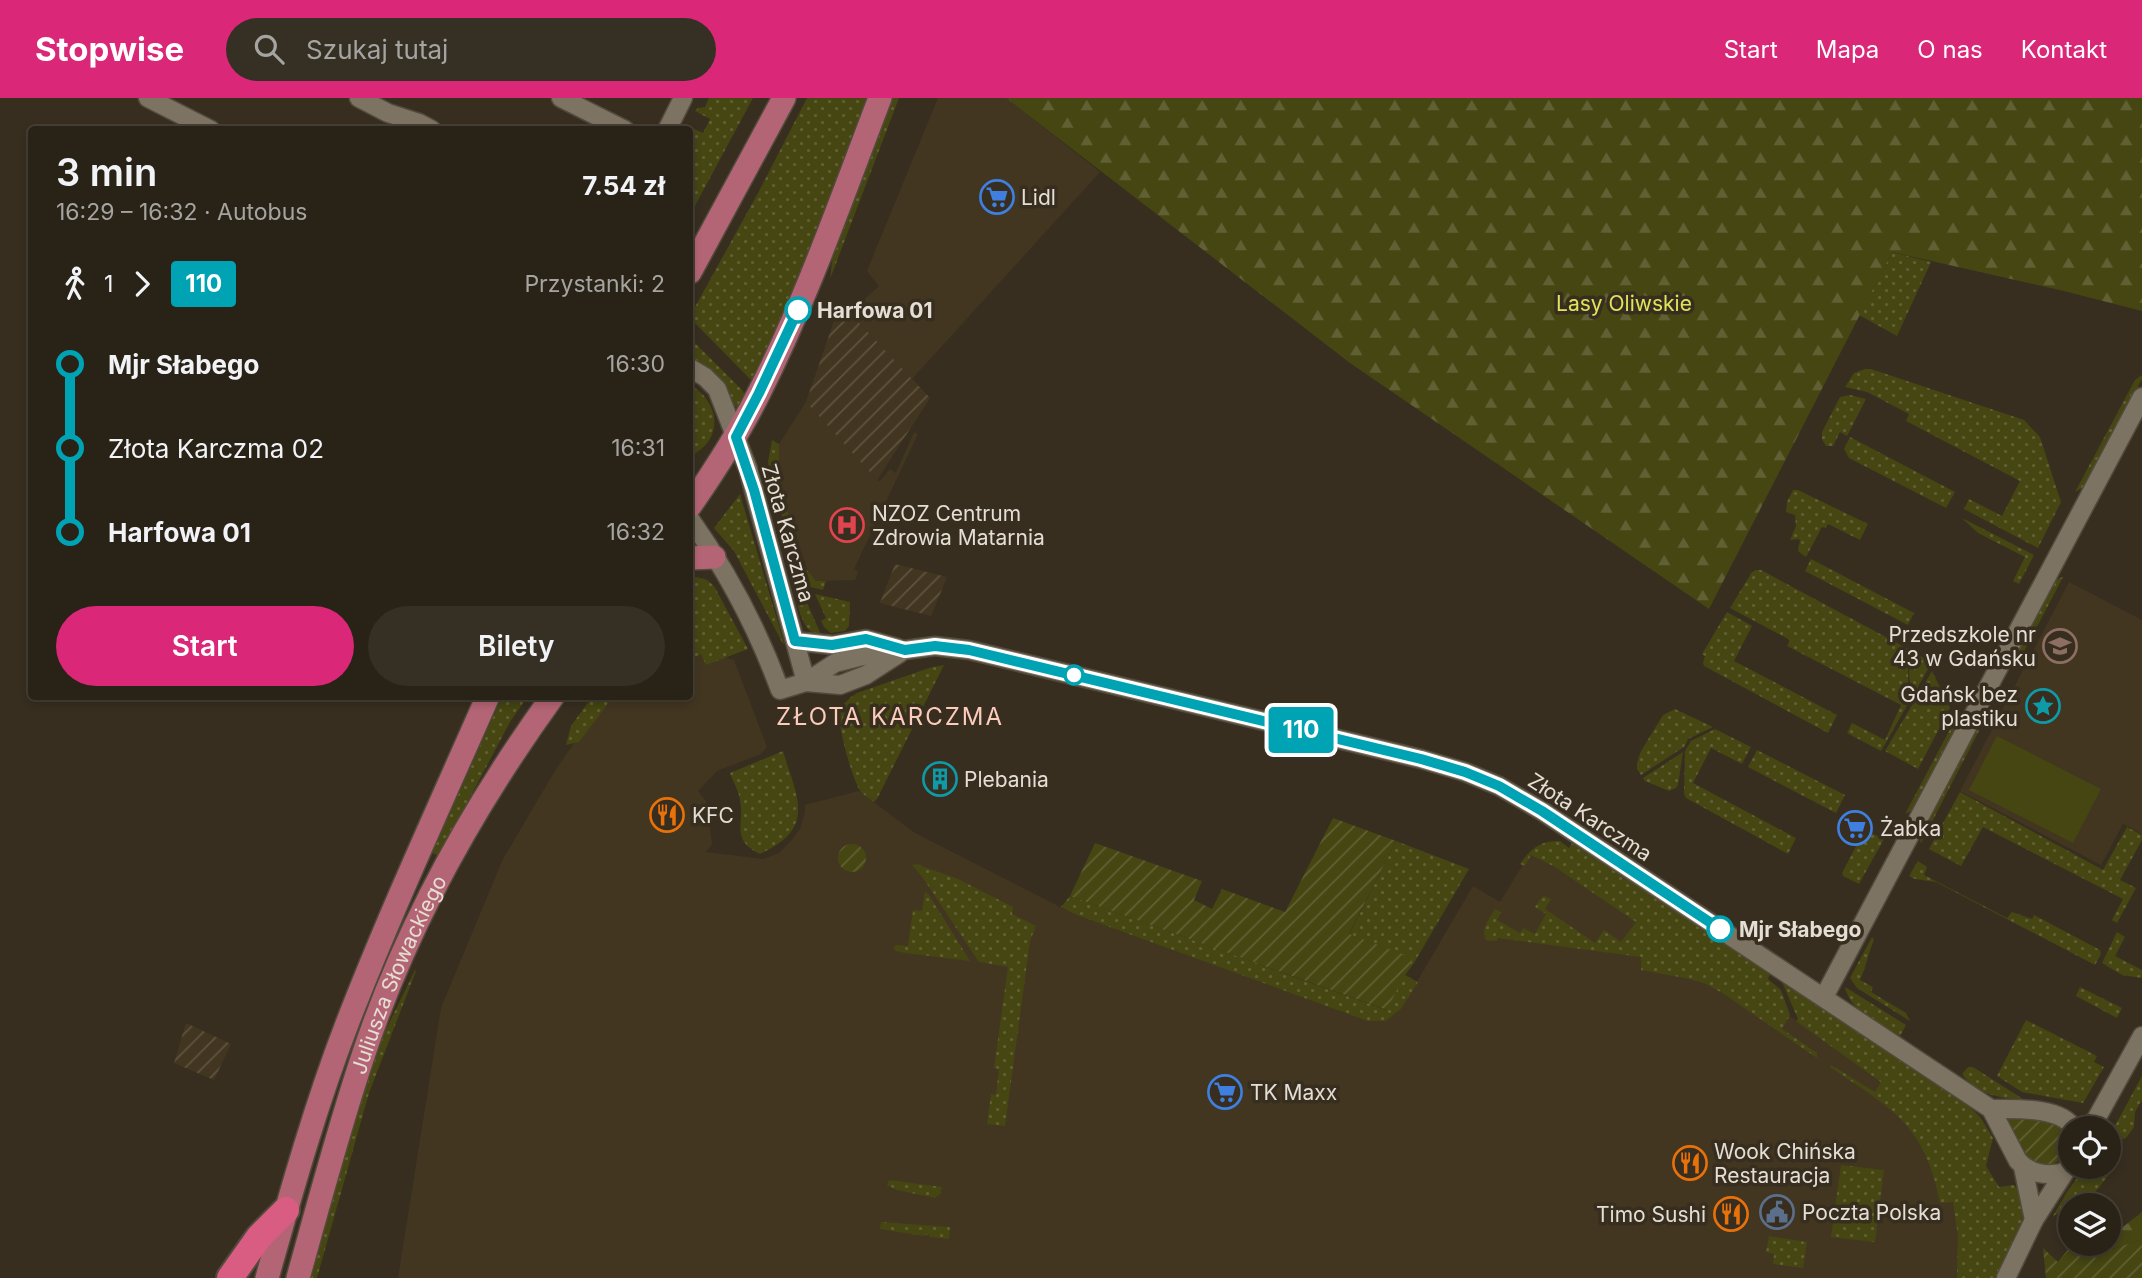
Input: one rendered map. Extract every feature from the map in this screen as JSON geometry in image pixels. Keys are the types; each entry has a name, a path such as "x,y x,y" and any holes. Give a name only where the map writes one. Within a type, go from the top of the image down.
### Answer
{"highway":[{"path":"230,1278 259,1237 286,1210"}],"main road":[{"path":"693,267 785,98"},
{"path":"693,502 736,437 798,310 880,98"},
{"path":"693,469 717,467"},
{"path":"693,558 714,557"},
{"name":"Juliusza Słowackiego","path":"267,1278 318,1105 346,1026 390,918 486,700"},
{"name":"Juliusza Słowackiego","path":"298,1278 365,1051 400,962 431,894 468,827 549,700"}],"street":[{"path":"149,98 203,126"},
{"path":"359,98 388,113 426,126"},
{"path":"561,98 617,126"},
{"path":"669,126 683,98"},
{"name":"Złota Karczma","path":"693,370 705,377 717,390 736,437 751,479 806,682"},
{"path":"1824,997 2142,397"},
{"name":"Złota Karczma","path":"693,524 764,648 780,690 806,682 840,685 866,675 905,650"},
{"name":"Złota Karczma","path":"795,641 832,645 866,639 905,650 935,646 969,650 1421,759 1465,772 1499,786 1542,811 1991,1109 2023,1167 2034,1220"},
{"path":"2098,1116 2142,1036"},
{"path":"1991,1109 2029,1108 2058,1116"},
{"path":"2023,1167 2043,1175 2058,1171"},
{"path":"2006,1278 2034,1220 2061,1179"}],"shaded area":[{"path":"938,98 1006,98 1100,172 912,379 849,313 879,286 867,271"},
{"path":"847,310 930,398 877,480 806,402 834,321"},
{"path":"806,402 880,481 890,469 896,473 914,432 918,434 854,569 858,572 855,580 816,581 809,575 779,483 779,444"},
{"path":"895,564 947,577 931,616 880,603"},
{"path":"2069,582 2142,620 2142,834 2123,824 2101,865 1960,791"},
{"path":"693,648 734,660 767,747 761,754 717,771 698,791 706,801 712,844 706,852 763,859 779,853 800,829 805,805 859,791 915,833 1074,914 1367,1021 1386,1021 1401,1009 1473,886 1500,902 1530,853 1559,867 1794,1019 1858,1062 1923,1112 1998,1238 1978,1278 398,1278 441,1008 502,861 556,769 605,700 693,700"},
{"path":"186,1023 231,1044 214,1080 174,1063"}],"green space":[{"path":"709,98 753,98 693,209 693,128 703,133 710,119 695,111 705,107"},
{"path":"807,98 868,98 791,298 754,381 693,321 693,311"},
{"path":"893,98 899,98 830,279 833,253"},
{"name":"Lasy Oliwskie","path":"1006,98 2142,98 2142,311 1892,252 1709,609 1350,363"},
{"path":"1892,252 1931,262 1897,336 1859,315"},
{"path":"693,341 743,391 746,397 739,408 734,406 717,378 693,362"},
{"path":"1865,369 2024,420 2040,437 2061,502 2038,548 1964,509 1969,499 2002,516 2020,481 1906,421 1909,414 1867,392 1845,387 1854,373"},
{"path":"2142,375 2084,487 2075,492 2135,380"},
{"path":"693,387 708,401 713,411 713,431 709,441 693,454"},
{"path":"1850,395 1866,399 1847,436 1840,432 1833,446 1826,446 1822,432 1840,397"},
{"path":"1850,437 1955,492 1946,508 1849,458 1844,449"},
{"path":"772,440 779,444 779,483 806,569 816,581 826,581 823,590 806,586 798,568 770,476 768,462"},
{"path":"1793,490 1868,524 1860,540 1828,524 1826,528 1822,527 1806,557 1799,552 1799,539 1790,540 1796,526 1795,515 1786,512"},
{"path":"740,494 783,644 734,551 714,528"},
{"path":"1962,518 2034,555 2019,584 2013,581 2025,557 1978,533"},
{"path":"1811,559 1914,613 1908,625 1805,571"},
{"path":"1761,570 1910,650 1909,702 1881,751 1847,733 1852,723 1885,740 1901,705 1787,646 1790,640 1730,608 1752,572"},
{"path":"791,571 823,639 807,628 803,620"},
{"path":"2063,577 2019,661 2013,658 2054,580"},
{"path":"693,578 707,580 714,586 748,649 706,665 701,654 693,658"},
{"path":"815,594 850,602 849,626 845,631 831,633 825,628 821,621 826,618"},
{"path":"1727,612 1752,626 1734,661 1837,715 1828,733 1704,666 1705,656 1702,654"},
{"path":"1912,651 1927,660 1930,665 1911,700 1909,670"},
{"path":"944,665 874,802 861,792 850,766 840,719 843,706 857,693"},
{"path":"1932,671 1950,708 1918,769 1885,751"},
{"path":"501,700 525,700 510,722 439,856 432,853"},
{"path":"590,700 611,700 579,742 566,745 571,726"},
{"path":"1675,709 1713,727 1688,739 1684,747 1641,775 1637,763 1641,751 1663,715"},
{"path":"1956,718 1955,731 1915,809 1905,814"},
{"path":"1715,729 1751,747 1742,764 1711,748 1693,783 1796,838 1788,854 1686,798 1685,751 1691,741"},
{"path":"1980,729 1921,843 1919,837 1972,735"},
{"path":"1997,736 2101,789 2073,843 1969,790"},
{"path":"1757,750 1845,795 1836,813 1748,767"},
{"path":"783,751 797,797 796,822 790,834 760,854 745,843 742,837 739,797 730,773"},
{"path":"1683,752 1676,788 1669,791 1645,781 1643,778"},
{"path":"1960,792 2103,870 2127,827 2142,835 2142,840 2120,880 2136,888 2117,923 2112,920 2123,899 1983,827 1961,866 1929,849"},
{"path":"1333,818 1396,841 1349,934 1413,958 1387,1010 1070,896 1095,843 1202,881 1194,900 1212,909 1222,889 1285,912"},
{"path":"1864,831 1884,839 1859,884 1842,873"},
{"path":"1396,841 1469,869 1405,975 1418,982 1401,1009 1386,1021 1367,1021 1061,907 1070,896 1386,1010 1349,935"},
{"path":"1560,841 1569,848 1572,843 1770,974 1768,979 1781,990 1790,1015 1782,1029 1817,1053 1817,1058 1706,984 1641,970 1641,957 1498,938 1497,941 1486,940 1485,928 1495,909 1501,912 1497,920 1520,933 1523,928 1535,934 1546,914 1535,907 1544,896 1551,899 1545,909 1595,943 1604,930 1621,942 1636,922 1555,867 1531,855 1525,866 1520,864 1537,846"},
{"path":"852,844 862,848 866,858 862,868 852,872 842,868 838,858 842,848"},
{"path":"1918,861 1927,867 1924,875 2007,918 2012,912 2032,919 2034,915 2100,950 2101,954 2095,965 1936,882 1909,876"},
{"path":"916,864 958,879 1013,907 1012,914 1036,926 1030,941 1005,1126 987,1124 991,1094 996,1095 999,1069 994,1068 1008,967 979,962 912,865"},
{"path":"925,891 970,961 905,953 894,949 895,945 908,946 913,910 922,911"},
{"path":"2117,932 2125,937 2115,956 2142,970 2142,978 2122,975 2102,963"},
{"path":"1872,937 1874,940 1860,980 1873,987 1871,992 1906,1013 1910,1021 1857,988 1850,978"},
{"path":"415,970 369,1093 317,1278 309,1278 375,1052"},
{"path":"1782,982 1971,1108 1981,1118 1993,1138 1986,1166 1999,1187 2014,1185 2024,1206 2019,1232 1996,1278 1957,1278 1958,1237 1953,1202 1940,1203 1934,1176 1915,1136 1888,1108 1830,1067 1831,1065 1875,1092 1881,1082 1796,1021 1798,1019"},
{"path":"1845,987 1906,1025 1900,1036 1859,1010 1848,996"},
{"path":"2080,987 2122,1008 2117,1018 2076,996"},
{"path":"2026,1020 2097,1056 2094,1062 2104,1067 2083,1103 2022,1092 1997,1076"},
{"path":"1968,1067 1973,1067 2023,1099 2006,1098 1981,1091 1962,1074"},
{"path":"2142,1076 2142,1100 2135,1112 2134,1127 2126,1138 2121,1139 2120,1116"},
{"path":"2002,1116 2043,1118 2058,1125 2058,1161 2050,1167 2028,1162"},
{"path":"1841,1165 1884,1170 1875,1242 1831,1237"},
{"path":"2076,1179 2106,1179 2095,1193 2067,1192"},
{"path":"889,1180 942,1187 935,1198 897,1190 887,1185"},
{"path":"2142,1212 2142,1239 2121,1246 2121,1229"},
{"path":"881,1222 950,1227 949,1239 880,1229"},
{"path":"1769,1236 1807,1242 1803,1268 1773,1264 1774,1254 1766,1252"},
{"path":"2142,1239 2142,1278 2046,1278 2043,1248 2058,1262 2063,1256 2121,1256 2121,1246"}],"bus line":[{"name":"110","path":"798,310 736,437 748,469 795,641 832,645 866,639 905,650 935,646 969,650 1421,759 1465,772 1499,786 1542,811 1720,929"}],"place":[{"name":"Lidl","path":"997,197"},
{"name":"Harfowa 01","path":"798,310"},
{"name":"NZOZ Centrum Zdrowia Matarnia","path":"847,525"},
{"name":"Przedszkole nr 43 w Gdańsku","path":"2060,646"},
{"name":"Gdańsk bez plastiku","path":"2043,706"},
{"name":"Plebania","path":"940,779"},
{"name":"KFC","path":"667,815"},
{"name":"Żabka","path":"1855,828"},
{"name":"Mjr Słabego","path":"1720,929"},
{"name":"TK Maxx","path":"1225,1092"},
{"name":"Wook Chińska Restauracja","path":"1690,1163"},
{"name":"Poczta Polska","path":"1777,1212"},
{"name":"Timo Sushi","path":"1731,1214"}],"district":[{"name":"ZŁOTA KARCZMA","path":"890,716"}]}
